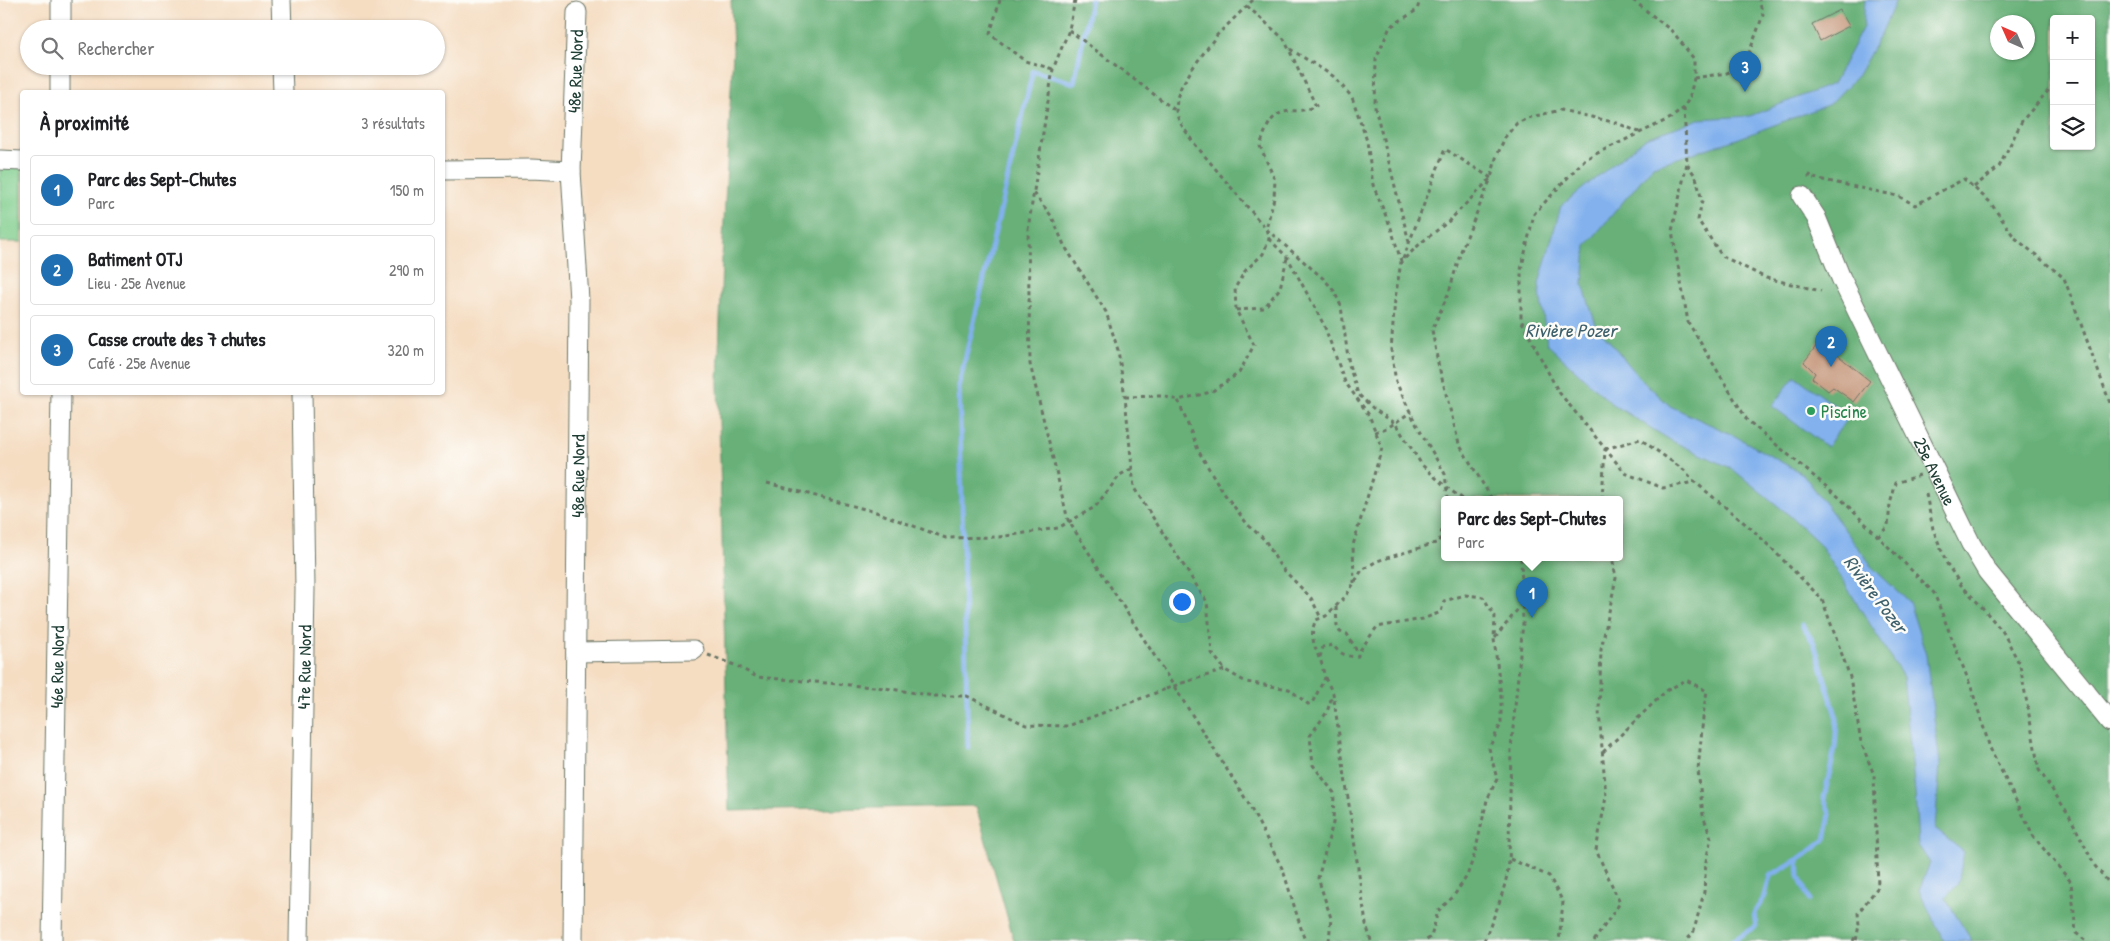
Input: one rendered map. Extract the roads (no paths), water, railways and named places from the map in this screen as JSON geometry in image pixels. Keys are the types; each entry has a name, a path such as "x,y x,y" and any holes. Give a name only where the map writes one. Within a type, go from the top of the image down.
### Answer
{"street":[{"path":"61,0 61,20"},
{"path":"281,0 282,20"},
{"name":"48e Rue Nord","path":"573,941 579,300 572,171 577,12"},
{"path":"60,75 60,90"},
{"path":"282,75 283,90"},
{"path":"0,160 20,161"},
{"path":"445,170 531,169 572,171"},
{"name":"25e Avenue","path":"1802,196 1816,217 1841,278 1983,565 2023,618 2110,722"},
{"name":"46e Rue Nord","path":"52,941 61,395"},
{"name":"47e Rue Nord","path":"300,941 305,589 302,395"},
{"path":"576,652 694,650"}],"water":[{"name":"Rivière Pozer","path":"1865,0 1896,0 1881,34 1858,75 1830,104 1737,139 1653,166 1586,246 1583,285 1596,325 1640,378 1670,406 1733,435 1803,474 1875,570 1909,602 1926,655 1940,764 1935,829 1964,852 1958,884 1945,898 1972,941 1944,941 1919,890 1930,863 1918,845 1915,792 1903,677 1820,544 1788,514 1731,468 1672,441 1612,404 1547,344 1539,284 1561,206 1646,138 1699,119 1750,116 1833,84 1863,27"},
{"name":"Piscine","path":"1795,376 1849,416 1827,447 1772,406"}],"waterway":[{"path":"968,747 959,385 1033,71 1074,83 1091,0"},
{"path":"1732,941 1756,926 1754,913 1765,896 1770,876 1804,856 1825,840 1830,814 1824,798 1835,748 1837,719 1814,643 1802,625"},
{"path":"1798,860 1799,877 1809,900"}],"place":[{"name":"Casse croute des 7 chutes","path":"1745,92"},
{"name":"Batiment OTJ","path":"1831,367"},
{"name":"Piscine","path":"1811,411"},
{"name":"Parc des Sept-Chutes","path":"1532,618"}]}
